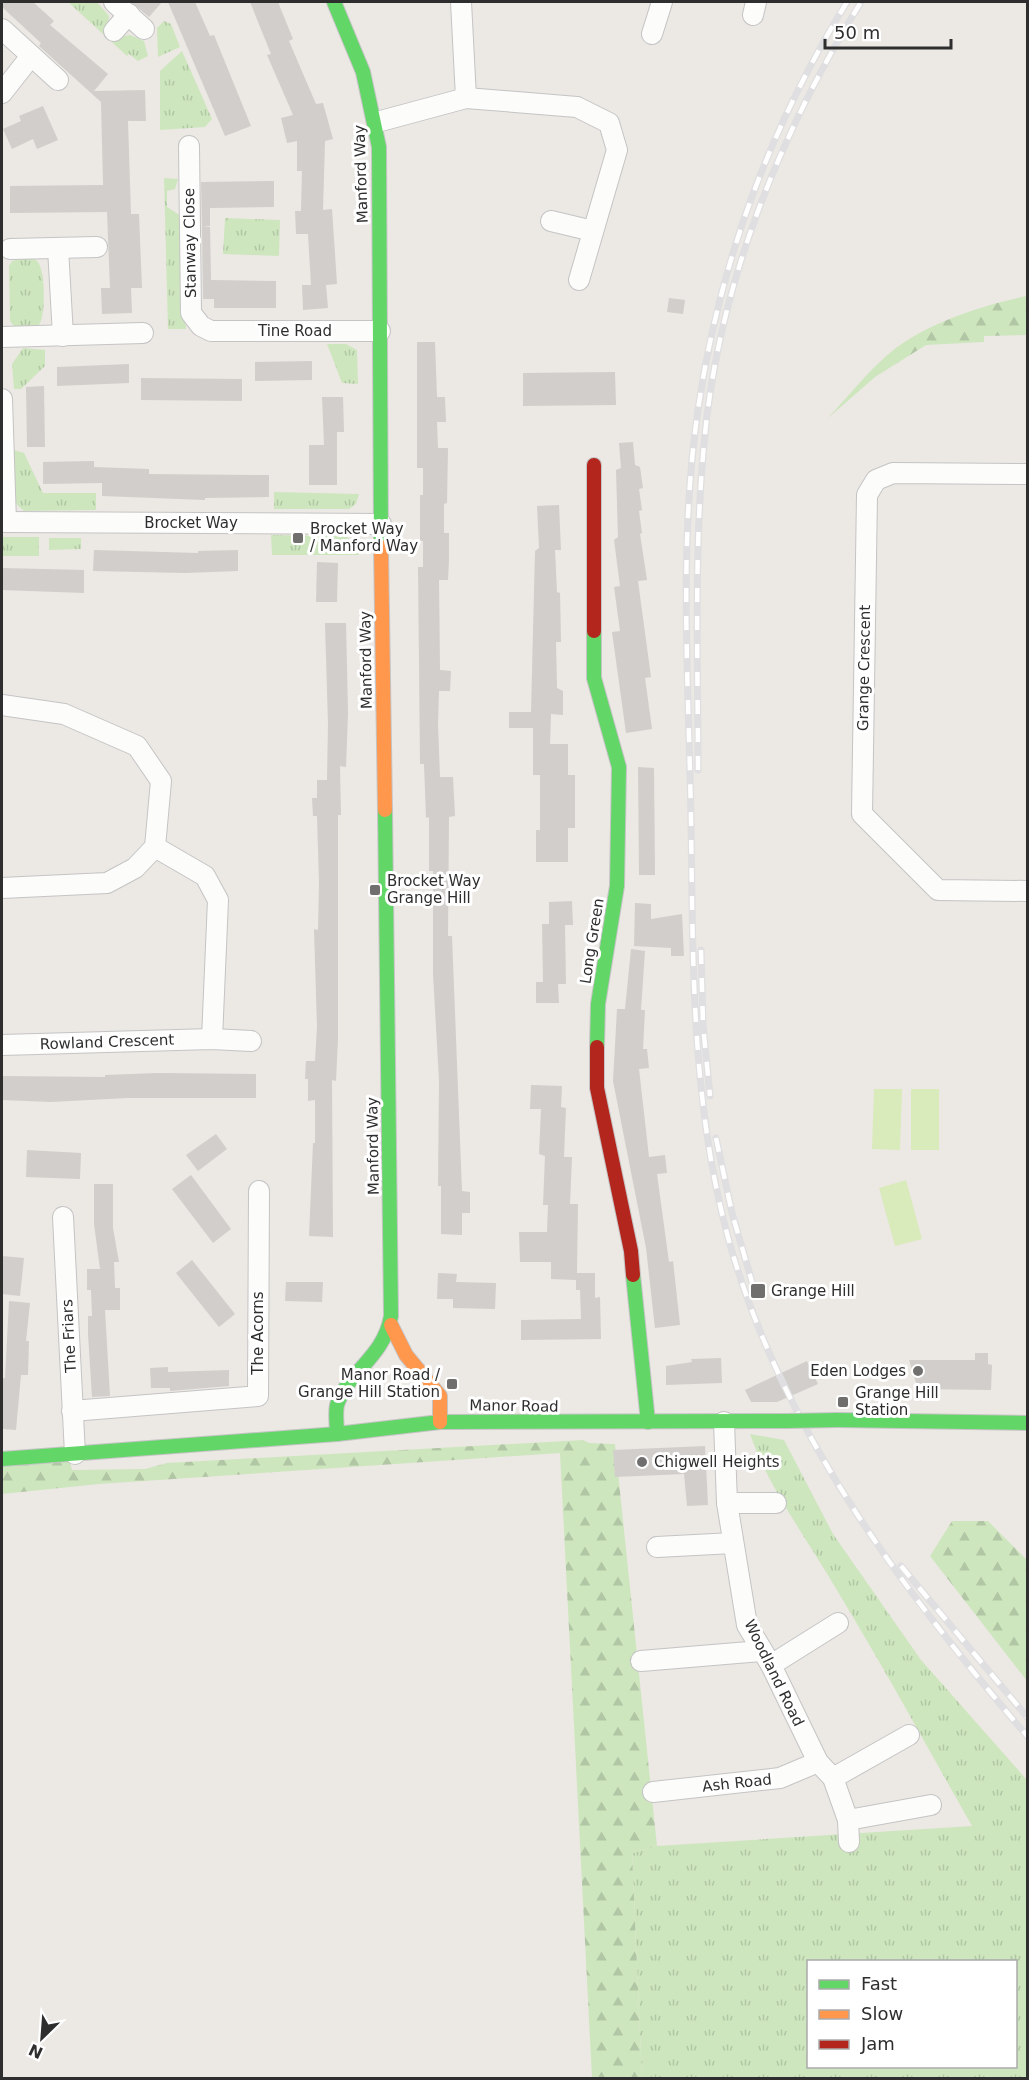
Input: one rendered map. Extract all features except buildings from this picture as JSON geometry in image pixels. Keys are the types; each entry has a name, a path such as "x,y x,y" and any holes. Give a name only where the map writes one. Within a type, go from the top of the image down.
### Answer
{"street":[{"name":"Manford Way","path":"334,2 354,42 377,122 380,147 381,524 391,1325 406,1355 440,1396 440,1422"},
{"path":"461,2 466,98"},
{"path":"652,34 662,2"},
{"path":"114,31 121,8 144,29"},
{"path":"2,29 58,80"},
{"path":"2,93 31,56"},
{"path":"377,122 466,98 577,107 609,123 616,150 579,280"},
{"name":"Stanway Close","path":"189,146 191,313 201,326 211,331"},
{"path":"551,221 593,231"},
{"path":"10,249 97,247"},
{"path":"57,248 63,336"},
{"name":"Tine Road","path":"211,331 380,331"},
{"path":"2,337 143,333"},
{"path":"2,399 4,522"},
{"name":"Long Green","path":"594,465 594,678 619,767 617,886 598,1004 597,1088 631,1251 648,1422"},
{"name":"Grange Crescent","path":"1028,474 893,473 876,480 867,495 862,814 938,890 1028,891"},
{"name":"Brocket Way","path":"4,522 381,524"},
{"path":"2,705 64,714 137,746 161,781 155,847 135,868 107,883 2,888"},
{"path":"155,847 205,876 218,900 212,1039"},
{"name":"Rowland Crescent","path":"2,1045 212,1039 251,1041"},
{"name":"The Acorns","path":"72,1411 258,1396 259,1191"},
{"name":"The Friars","path":"63,1217 75,1454"},
{"path":"337,1434 337,1403 375,1353 391,1325"},
{"name":"Manor Road","path":"2,1459 337,1434 440,1422 837,1420 1028,1423"},
{"name":"Woodland Road","path":"724,1422 727,1503 747,1625 818,1762 833,1778 848,1820 849,1842"},
{"path":"727,1503 776,1503"},
{"path":"657,1546 733,1544"},
{"path":"641,1661 766,1658 838,1623"},
{"path":"833,1778 909,1735"},
{"name":"Ash Road","path":"653,1792 780,1778 818,1762"},
{"path":"848,1820 931,1805"}],"green space":[{"path":"68,2 97,2 109,16 108,26 119,37 130,35 144,41 148,56 138,61 129,54 127,56"},
{"path":"164,21 171,24 180,47 158,57 157,28"},
{"path":"182,51 212,119 205,127 160,130 160,71"},
{"path":"164,178 178,179 175,189 167,191 167,207 181,216 186,329 168,329"},
{"path":"225,218 280,220 279,256 223,254"},
{"path":"28,257 37,261 41,269 44,304 39,325 24,329 14,326 10,321 9,266 12,261"},
{"path":"1027,296 1027,335 984,336 984,342 926,345 875,377 827,419 862,380 898,346 952,318"},
{"path":"327,344 346,344 357,350 358,384 342,383"},
{"path":"23,348 45,350 45,366 21,389 14,389 12,364"},
{"path":"14,450 24,453 43,493 96,493 96,510 24,511 13,501"},
{"path":"274,492 359,494 356,504 349,509 274,509"},
{"path":"271,535 346,536 355,544 359,555 272,555"},
{"path":"2,537 39,537 39,556 2,556"},
{"path":"49,538 81,538 81,549 49,550"},
{"path":"874,1089 902,1089 900,1150 872,1149"},
{"path":"911,1089 939,1089 939,1150 911,1150"},
{"path":"906,1180 922,1239 895,1246 879,1188"},
{"path":"750,1434 784,1440 833,1534 921,1660 1027,1780 1027,2078 642,2078 632,1853 657,1846 972,1826 866,1639 766,1472"},
{"path":"583,1440 589,1443 615,1444 657,1846 632,1853 642,2078 592,2078 560,1453 99,1484 2,1494 2,1461 70,1462 72,1470 145,1469 167,1463"},
{"path":"952,1521 988,1521 1027,1560 1027,1681 930,1556"}],"railway":[{"path":"847,2 794,98 752,198 719,302 698,410 688,512 686,615 694,985 702,1094 719,1202 733,1255 757,1323 785,1388 818,1451 895,1570 937,1627 1028,1737"},
{"path":"698,770 698,548 707,416 716,361 743,253 783,149 807,99 861,2"},
{"path":"701,950 703,1025 710,1096"},
{"path":"716,1138 732,1213 754,1289"},
{"path":"901,1566 1028,1718"}],"traffic: fast":[{"path":"334,2 363,72 379,147 381,547"},
{"path":"594,631 594,678 619,767 617,886 598,1004 597,1047"},
{"path":"337,1434 336,1408 342,1393 381,1343 391,1316 385,810"},
{"path":"633,1275 648,1422"},
{"path":"837,1420 1028,1423"},
{"path":"787,1421 837,1420"},
{"path":"2,1459 337,1434 440,1422 787,1421"}],"traffic: slow":[{"path":"381,547 385,810"},
{"path":"391,1325 406,1355 440,1396 440,1422"}],"traffic: jam":[{"path":"594,465 594,631"},
{"path":"597,1047 597,1088 631,1251 633,1275"}],"place":[{"name":"Brocket Way / Manford Way","path":"298,538"},
{"name":"Brocket Way Grange Hill","path":"375,890"},
{"name":"Grange Hill","path":"758,1291"},
{"name":"Eden Lodges","path":"918,1371"},
{"name":"Manor Road / Grange Hill Station","path":"452,1384"},
{"name":"Grange Hill Station","path":"843,1402"},
{"name":"Chigwell Heights","path":"642,1462"}]}
